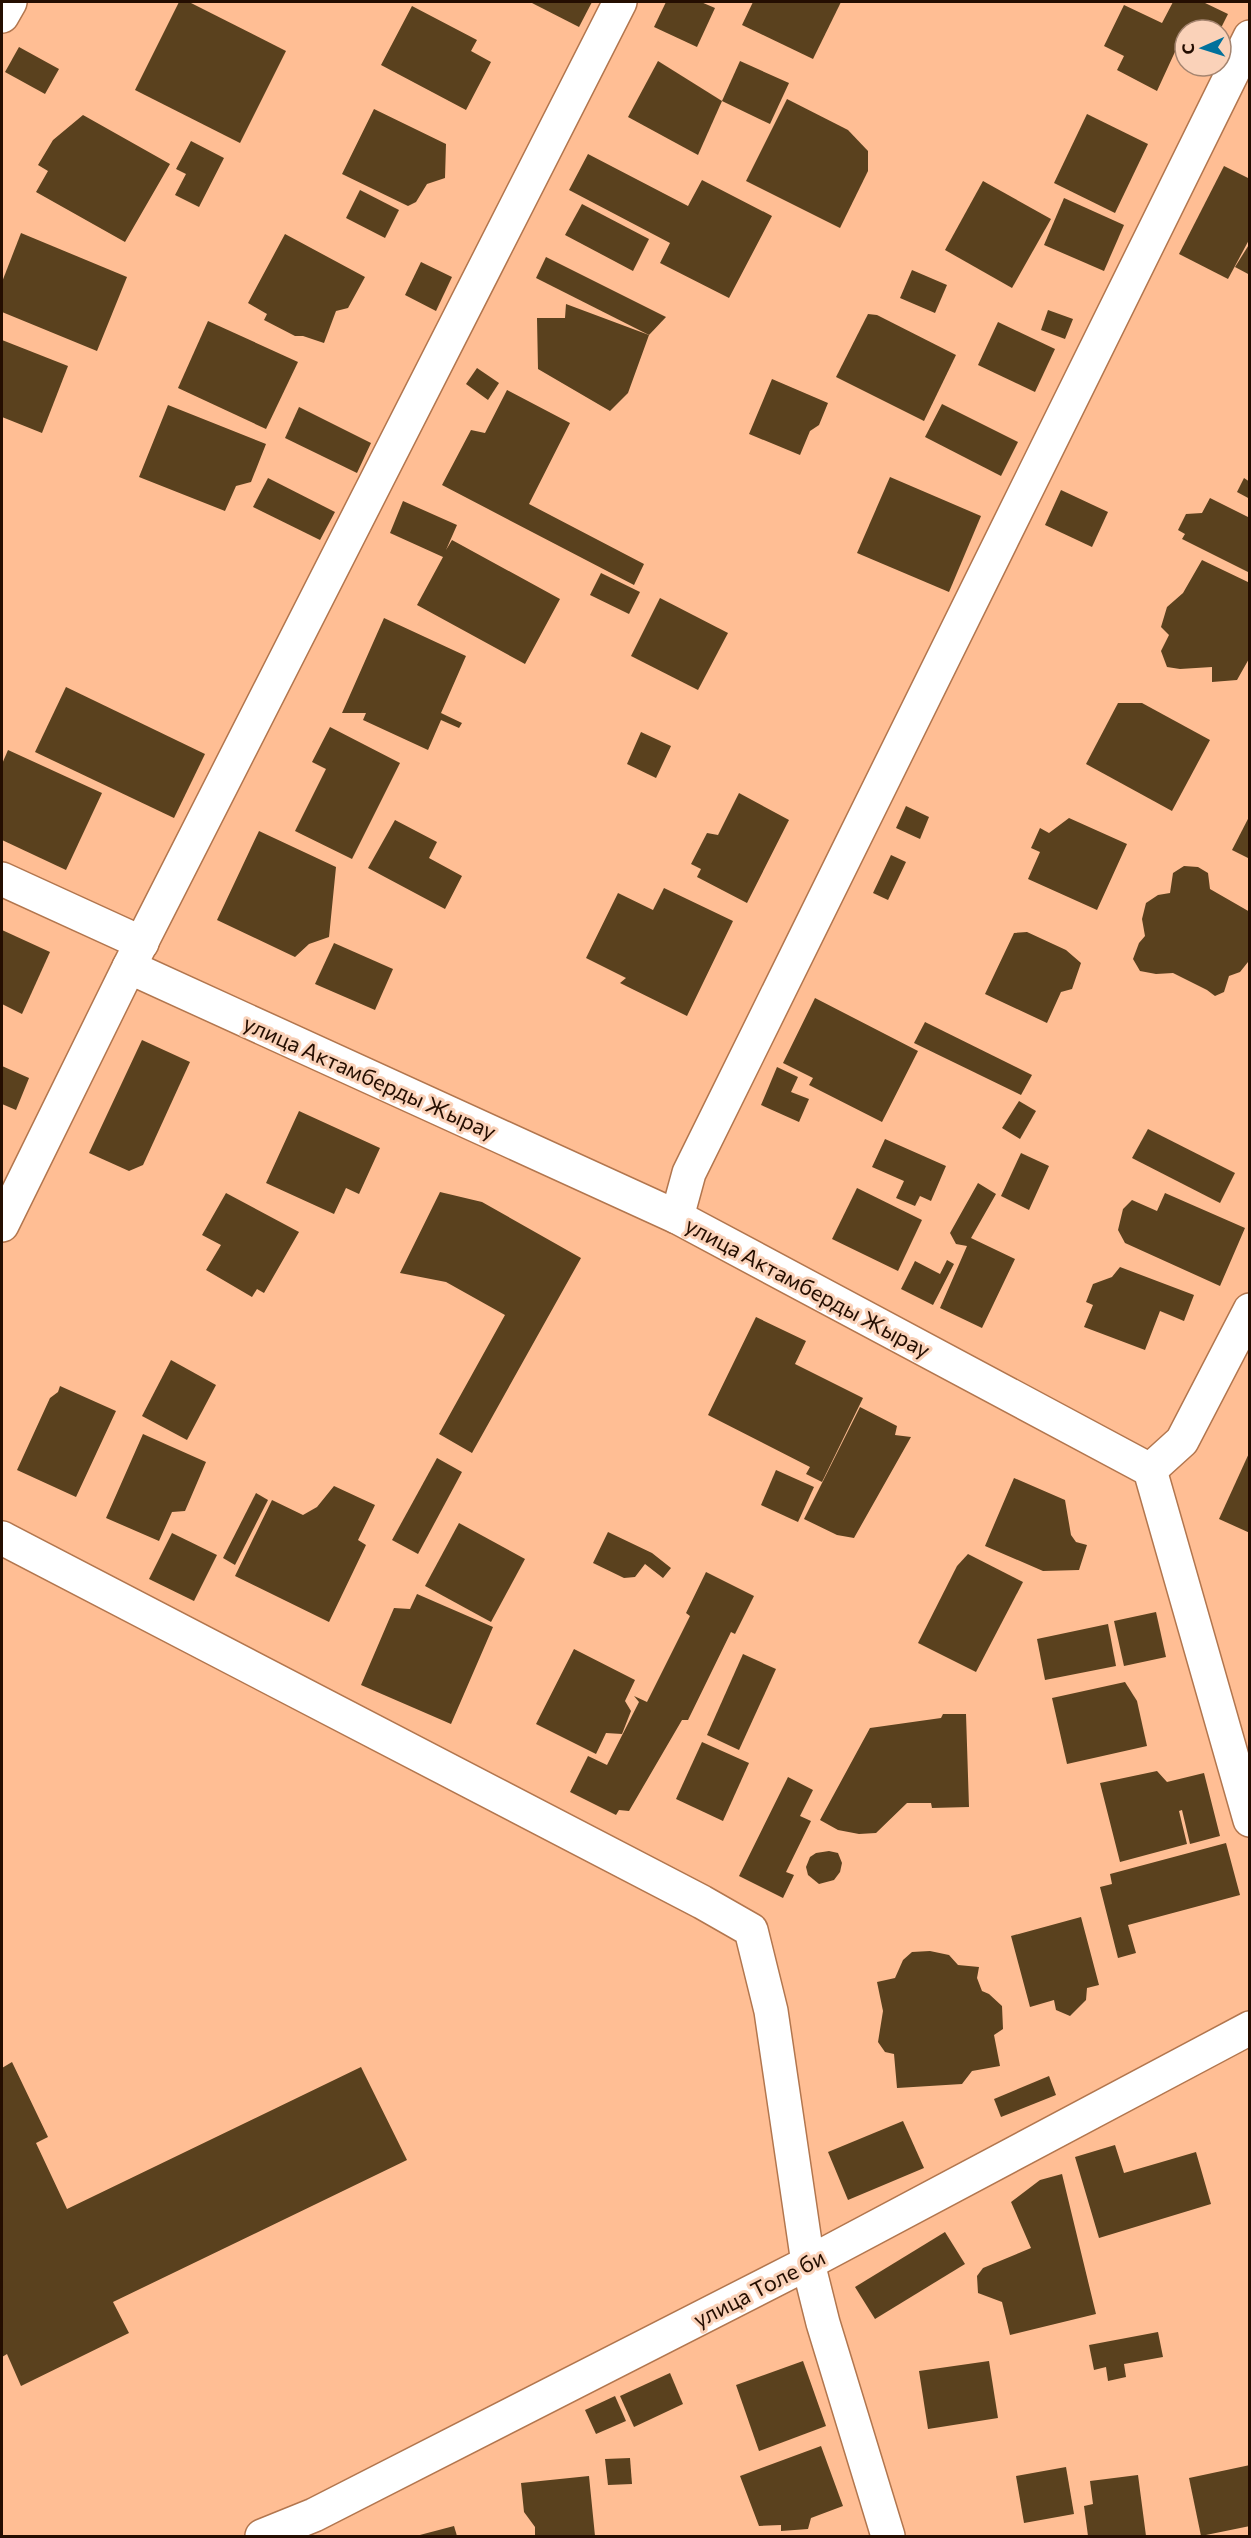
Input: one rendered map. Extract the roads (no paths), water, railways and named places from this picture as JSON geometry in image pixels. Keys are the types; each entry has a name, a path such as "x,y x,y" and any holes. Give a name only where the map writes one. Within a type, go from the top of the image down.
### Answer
{"street":[{"path":"2,16 10,2"},
{"path":"2,1225 135,955 620,2"},
{"path":"677,1217 689,1173 1250,37"},
{"name":"улица Актамберды Жырау","path":"2,879 135,955 677,1217 1150,1470"},
{"path":"1250,1310 1182,1441 1150,1470 1250,1820"},
{"path":"2,1538 692,1896 751,1930 771,2011 808,2263 823,2323 888,2536"},
{"name":"улица Толе би","path":"262,2536 316,2526 1250,2028"}]}
